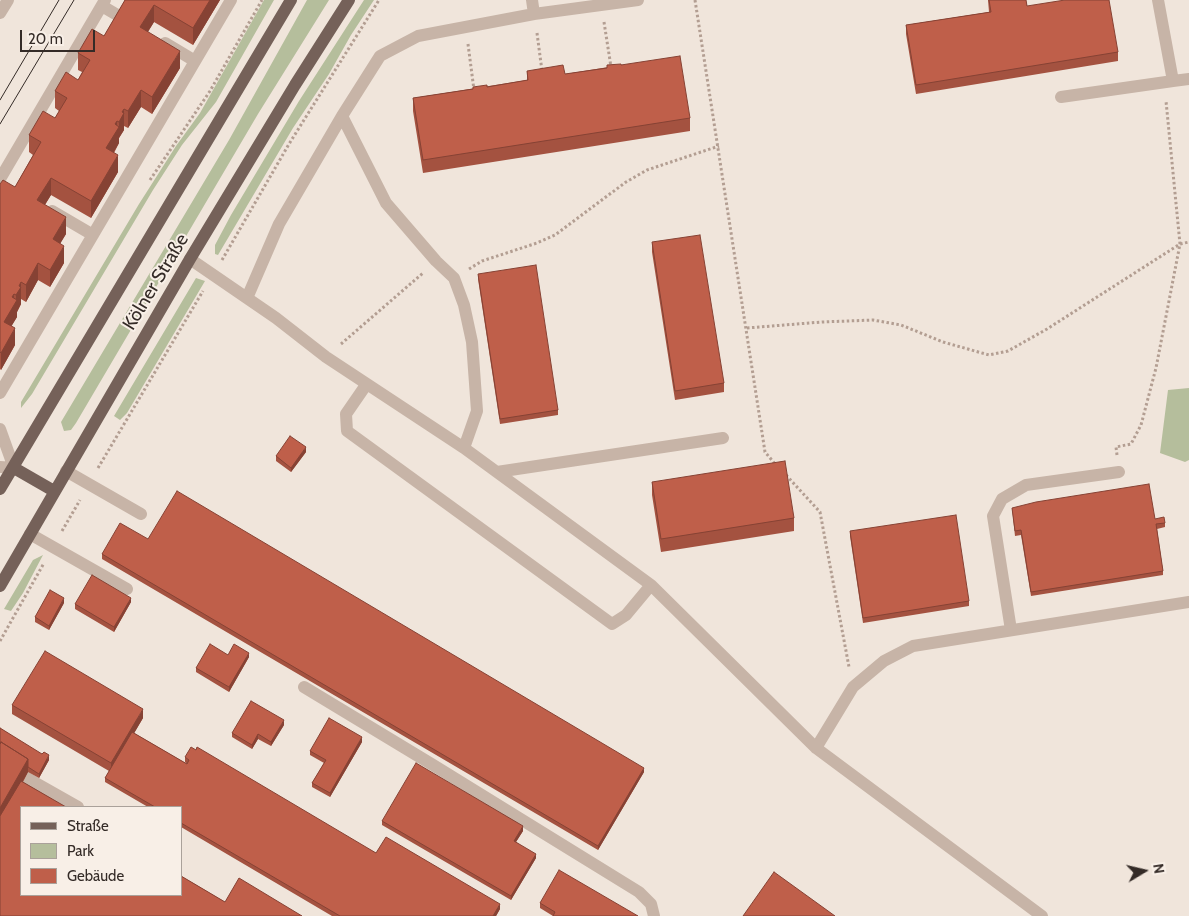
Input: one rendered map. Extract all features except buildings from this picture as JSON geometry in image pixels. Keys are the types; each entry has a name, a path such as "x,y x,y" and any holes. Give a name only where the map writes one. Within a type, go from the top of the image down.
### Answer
{"main road":[{"name":"Kölner Straße","path":"0,489 291,0"},
{"name":"Kölner Straße","path":"0,586 190,259 349,0"},
{"path":"14,468 54,492"}],"lane":[{"path":"0,14 8,0"},
{"path":"0,393 231,0"},
{"path":"532,0 534,14"},
{"path":"247,298 279,224 342,116 380,56 418,36 534,14 638,0"},
{"path":"1158,0 1173,81"},
{"path":"2,181 103,3 124,19"},
{"path":"155,38 195,61"},
{"path":"1061,97 1189,78"},
{"path":"342,116 386,203 436,261 454,278 464,305 472,342 477,411 464,448"},
{"path":"44,206 93,235"},
{"path":"190,259 276,318 366,385 464,448 651,585 816,748 1042,916"},
{"path":"366,385 346,414 347,432 612,624 626,615 651,585"},
{"path":"0,429 14,468 0,467"},
{"path":"497,472 723,438"},
{"path":"66,470 141,514"},
{"path":"1011,630 993,516 1002,499 1026,485 1119,472"},
{"path":"30,534 127,589"},
{"path":"816,748 852,687 884,661 913,646 1189,602"},
{"path":"304,687 639,892 651,904 654,916"},
{"path":"26,777 76,806"}],"path":[{"path":"149,181 210,91 262,0"},
{"path":"0,641 88,484 289,144 379,0"},
{"path":"695,0 765,452 777,465"},
{"path":"602,5 612,73"},
{"path":"534,14 543,77"},
{"path":"466,26 475,98"},
{"path":"1119,472 1116,447 1130,444 1141,425 1156,368 1180,244 1164,90 1173,81"},
{"path":"454,278 482,261 555,235 626,182 647,170 719,146"},
{"path":"746,328 873,320 901,325 944,342 989,356 1008,351 1048,329 1180,244 1189,242"},
{"path":"326,357 436,261"},
{"path":"783,472 820,512 852,687"}],"green space":[{"path":"264,0 274,0 216,102 182,145 153,190 32,394 21,408 21,402 139,204 176,146 200,113"},
{"path":"307,0 329,0 258,114 76,423 71,430 64,431 61,422 229,140"},
{"path":"364,0 374,0 329,74 293,128 218,255 215,254 215,245 231,215 299,101"},
{"path":"196,278 205,281 127,413 120,420 114,416"},
{"path":"1189,388 1189,460 1185,462 1160,453 1168,390"},
{"path":"43,555 11,611 4,609 33,560"}],"tram line":[{"path":"0,100 59,0"},
{"path":"0,124 74,0"}]}
